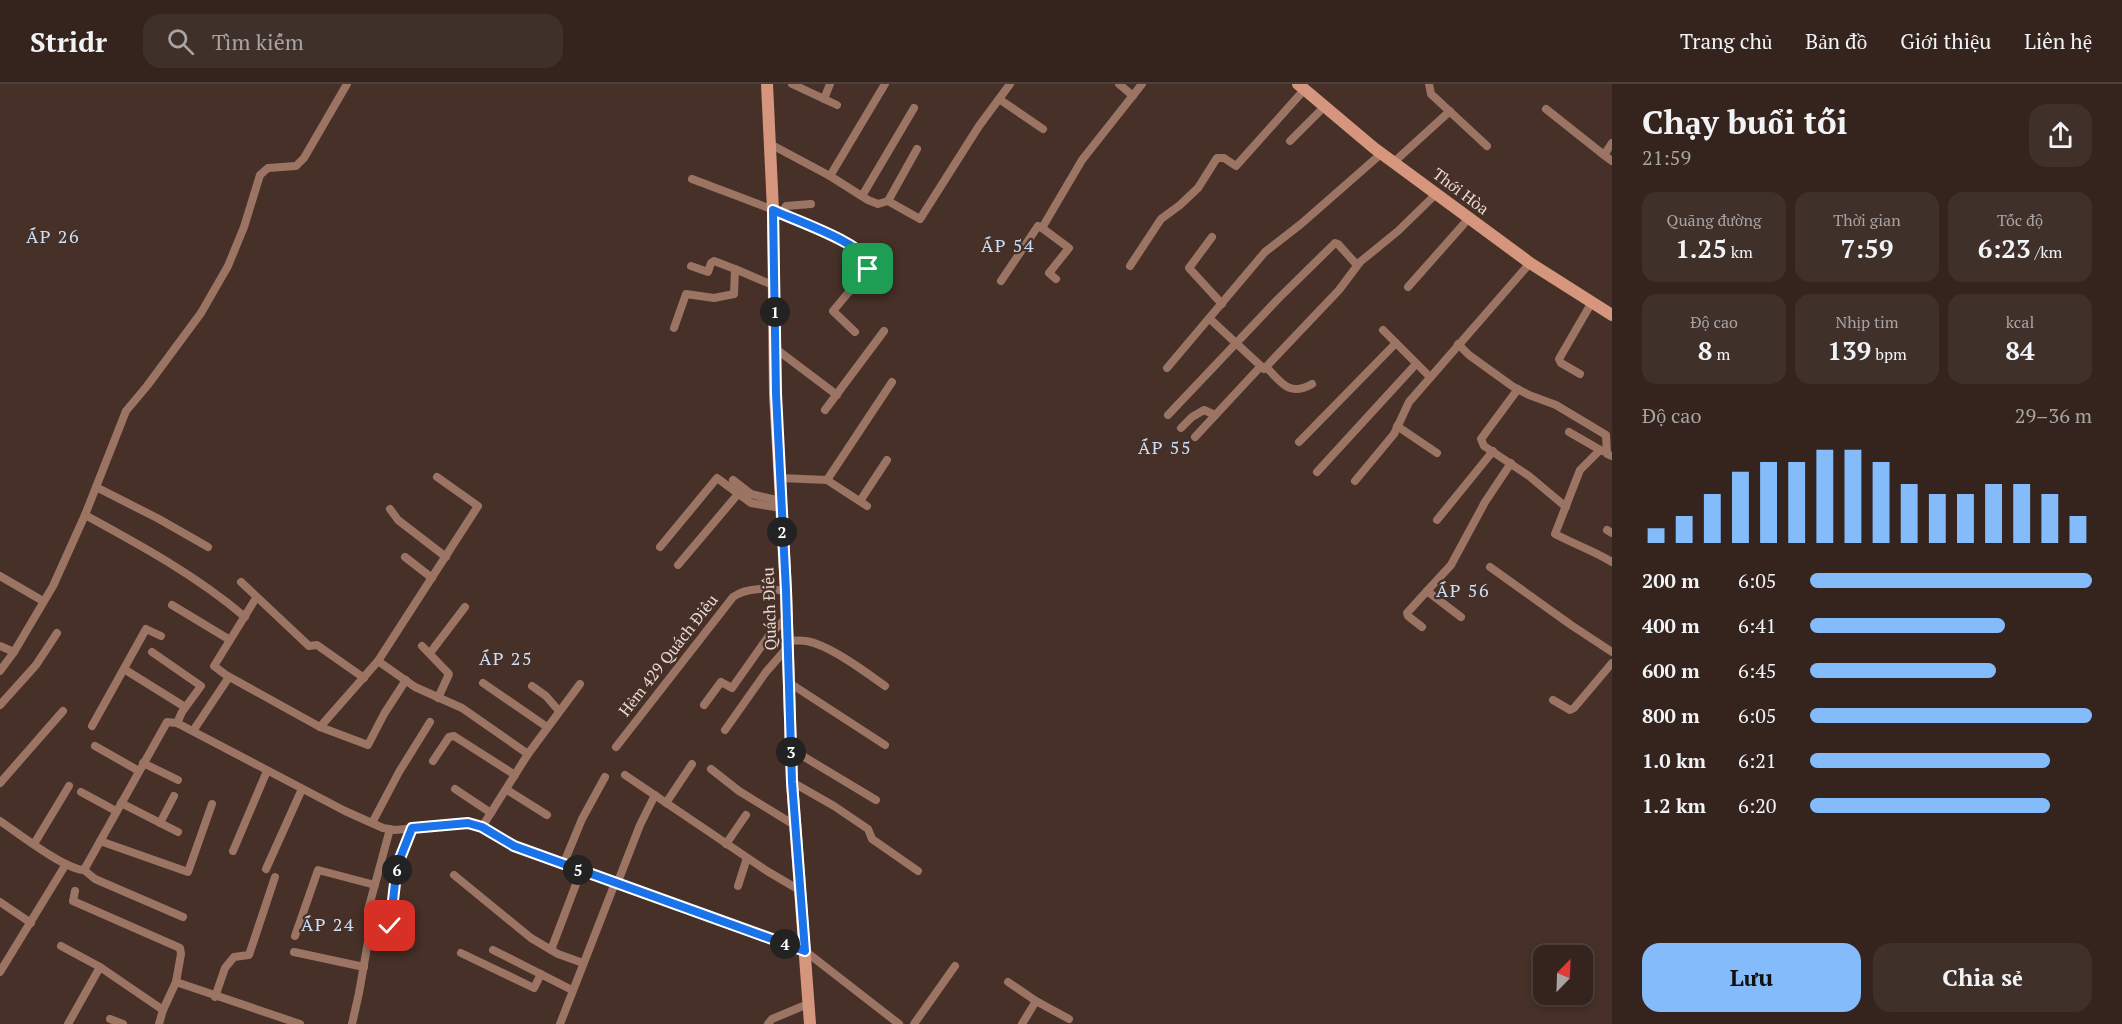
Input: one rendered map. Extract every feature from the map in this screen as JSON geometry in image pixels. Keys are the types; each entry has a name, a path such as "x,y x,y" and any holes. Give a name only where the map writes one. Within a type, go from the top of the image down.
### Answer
{"main road":[{"name":"Quách Điêu","path":"767,84 777,212 776,394 786,591 792,782 810,1024"},
{"name":"Thới Hòa","path":"1301,87 1382,153 1530,263 1612,315"}],"street":[{"path":"0,671 14,652 52,586 85,515 126,411 201,313 228,266 244,227 260,176 268,168 296,166 304,158 347,84"},
{"path":"792,84 837,105"},
{"path":"824,99 830,84"},
{"path":"831,176 885,84"},
{"path":"888,201 920,219 979,126 1010,84"},
{"path":"1119,84 1133,96"},
{"path":"1042,228 1082,160 1142,84"},
{"path":"1429,84 1431,94 1487,146"},
{"path":"1130,266 1161,219 1198,188 1217,159 1224,158 1236,166 1301,87"},
{"path":"999,99 1043,129"},
{"path":"1290,141 1324,107"},
{"path":"862,196 914,108"},
{"path":"1546,109 1612,161"},
{"path":"1394,162 1450,111"},
{"path":"1604,155 1612,143"},
{"path":"770,144 878,204 888,201 917,149"},
{"path":"1167,368 1265,252 1301,224 1382,153"},
{"path":"692,179 777,212 850,245 870,261 868,269 833,311 855,332"},
{"path":"1195,437 1339,290 1358,265 1398,231 1437,193"},
{"path":"777,212 786,206 812,204"},
{"path":"1408,287 1470,218"},
{"path":"1001,281 1038,226 1069,248 1049,273 1056,279"},
{"path":"1212,237 1189,268 1222,304"},
{"path":"1168,415 1335,243 1342,247 1358,265"},
{"path":"690,266 708,272 714,261 775,286"},
{"path":"1354,481 1394,434 1409,402 1530,263"},
{"path":"674,328 686,294 714,298 734,294 735,269"},
{"path":"1580,374 1561,363 1559,359 1592,302"},
{"path":"1210,319 1289,389 1300,391 1312,384"},
{"path":"1383,330 1430,377"},
{"path":"825,410 884,331"},
{"path":"1299,442 1396,344"},
{"path":"1458,344 1490,371 1518,389 1556,405 1606,435 1606,453"},
{"path":"776,349 837,395"},
{"path":"1317,472 1416,364"},
{"path":"827,480 892,382"},
{"path":"1518,389 1481,440 1484,446 1510,463 1566,507"},
{"path":"1181,428 1199,412 1204,411 1215,415"},
{"path":"1397,426 1437,453"},
{"path":"1569,432 1606,453"},
{"path":"1437,520 1493,451"},
{"path":"1606,453 1580,470 1555,534 1584,550 1594,551 1612,562"},
{"path":"780,478 827,480 864,503 887,460"},
{"path":"1422,627 1407,613 1451,565 1485,502 1510,463"},
{"path":"320,727 378,661 478,506 437,477"},
{"path":"660,547 717,478 751,503 781,504"},
{"path":"733,480 751,494 781,504"},
{"path":"96,487 208,547"},
{"path":"678,565 738,494"},
{"path":"390,509 398,520 446,557"},
{"path":"85,515 220,596 245,616"},
{"path":"405,557 432,578"},
{"path":"1490,567 1612,652"},
{"path":"0,576 43,601"},
{"path":"241,582 309,646 317,645 364,678"},
{"name":"Hẻm 429 Quách Điêu","path":"616,747 733,597 741,591 748,590 786,591"},
{"path":"1427,591 1461,617"},
{"path":"256,598 214,666 229,677 320,727 368,745 384,714 406,680"},
{"path":"172,605 230,640"},
{"path":"430,654 465,607"},
{"path":"704,705 720,682 732,688 768,637 787,617"},
{"path":"92,726 146,629 161,636"},
{"path":"0,705 36,665 57,633"},
{"path":"726,730 787,644 803,640 816,644 852,663 885,686"},
{"path":"0,646 14,652"},
{"path":"422,646 449,674 438,698"},
{"path":"152,652 201,686 185,707 177,723"},
{"path":"378,661 438,698 462,708 528,754"},
{"path":"1553,700 1570,710 1575,708 1612,663"},
{"path":"124,669 185,707"},
{"path":"193,732 229,677"},
{"path":"788,682 885,745"},
{"path":"483,683 547,727"},
{"path":"482,827 528,754 580,684"},
{"path":"532,686 546,696 559,711"},
{"path":"0,783 63,711"},
{"path":"84,870 167,722 177,723 302,789 390,830 468,823 482,827 514,846 805,951 899,1024"},
{"path":"372,823 399,772 430,722"},
{"path":"433,761 449,737 453,735 515,775"},
{"path":"95,746 139,771"},
{"path":"791,749 876,800"},
{"path":"144,763 178,780"},
{"path":"666,802 692,764"},
{"path":"711,769 739,791 796,826"},
{"path":"233,851 267,771"},
{"path":"625,776 747,858 801,891"},
{"path":"564,865 582,819 605,777"},
{"path":"792,782 868,829 872,839 918,871"},
{"path":"34,844 69,786"},
{"path":"266,869 302,789"},
{"path":"455,789 491,813"},
{"path":"507,790 547,815"},
{"path":"81,792 116,812"},
{"path":"560,1024 640,825 655,795"},
{"path":"160,823 174,796"},
{"path":"121,802 178,832"},
{"path":"100,841 188,872 212,804"},
{"path":"726,844 746,815"},
{"path":"0,821 66,864 78,870 84,870 95,879 183,917"},
{"path":"390,926 397,866 412,828"},
{"path":"368,910 390,830"},
{"path":"738,886 747,858"},
{"path":"0,972 66,864"},
{"path":"295,936 317,871 375,885"},
{"path":"550,950 581,871"},
{"path":"454,875 531,938 550,950 583,963"},
{"path":"215,997 225,968 234,957 249,955 275,877"},
{"path":"75,891 73,901 180,948 176,982 163,1010 161,1024"},
{"path":"0,904 31,923"},
{"path":"352,1024 370,930"},
{"path":"61,946 100,967 163,1010"},
{"path":"493,950 572,990"},
{"path":"294,952 364,967"},
{"path":"461,953 534,988 541,974"},
{"path":"914,1024 955,966"},
{"path":"68,1024 100,967"},
{"path":"176,982 300,1024"},
{"path":"1008,982 1069,1019"},
{"path":"1022,1024 1036,1000"},
{"path":"768,1024 772,1018 808,1004"},
{"path":"110,1019 123,1024"}],"district":[{"name":"ẤP 26","path":"53,236"},
{"name":"ẤP 54","path":"1008,245"},
{"name":"ẤP 55","path":"1165,447"},
{"name":"ẤP 56","path":"1463,590"},
{"name":"ẤP 25","path":"506,658"},
{"name":"ẤP 24","path":"328,924"}],"route":[{"path":"390,926 397,866 412,828 468,823 482,827 514,846 564,865 805,951 792,782 786,591 776,394 773,210 850,245 868,259 870,264 868,269"}]}
